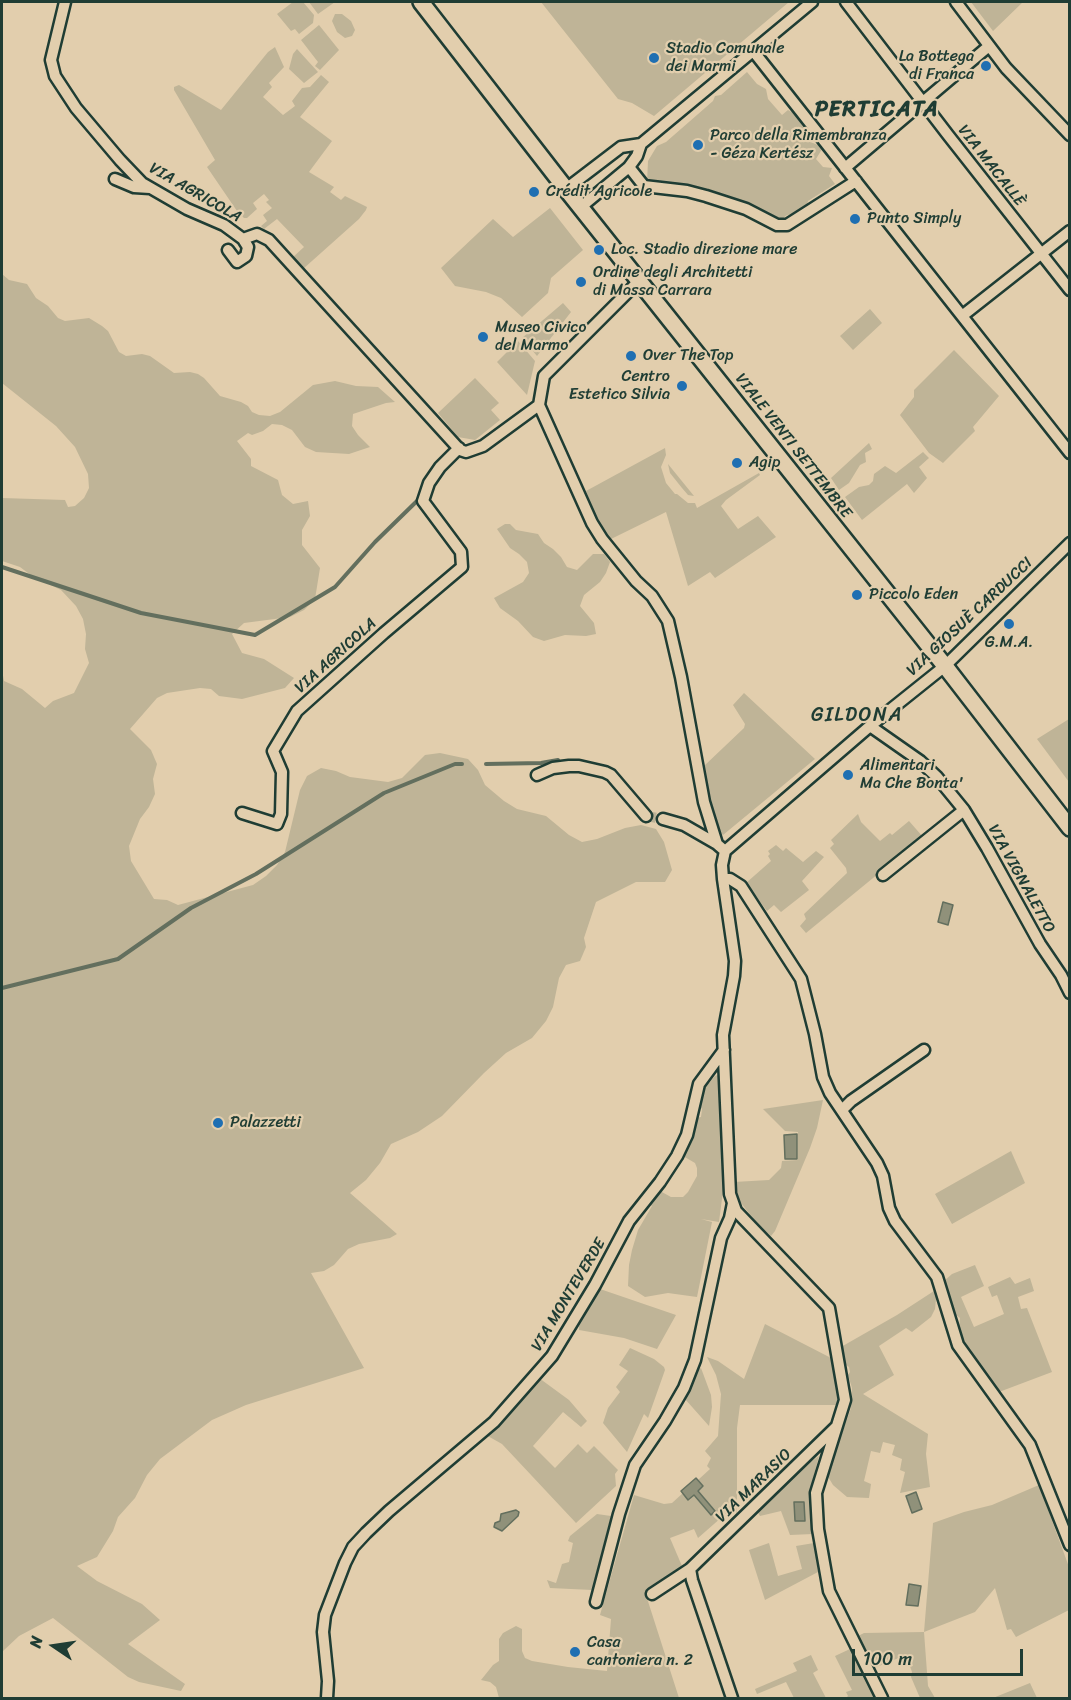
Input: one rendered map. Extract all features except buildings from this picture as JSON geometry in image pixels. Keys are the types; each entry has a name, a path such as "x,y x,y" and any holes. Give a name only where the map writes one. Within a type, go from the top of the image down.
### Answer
{"main road":[{"name":"VIALE VENTI SETTEMBRE","path":"421,2 1070,828"}],"street":[{"name":"VIA AGRICOLA","path":"64,2 51,60 55,76 76,108 120,160 142,183 187,209 224,225 243,239 257,234 269,240 459,448 440,467 429,483 423,501 461,552 462,567 297,711 273,751 282,772 281,814 277,824 242,813"},
{"path":"566,189 621,147 641,144 812,2"},
{"name":"VIA MACALLÈ","path":"846,2 1070,290"},
{"path":"956,2 1006,68 1070,135"},
{"path":"845,168 989,46"},
{"path":"754,52 1070,453"},
{"path":"581,207 629,167 637,156 641,144"},
{"path":"629,167 644,186 706,195 746,209 777,225 787,225 856,181"},
{"path":"115,179 134,187 154,190"},
{"path":"963,316 1070,231"},
{"path":"228,249 237,262 240,262 246,256 248,247 243,239"},
{"path":"639,281 544,376 540,405 592,522 602,539 636,581 652,596 668,621 681,677 704,802 721,848 723,879 735,961 725,1019 724,1050 730,1194 736,1211 742,1218 828,1308 845,1400 816,1493 825,1575 828,1591 882,1698"},
{"path":"459,448 462,452 466,452 483,446 540,405"},
{"name":"VIA GIOSUÈ CARDUCCI","path":"721,848 945,666 1070,543"},
{"name":"VIA VIGNALETTO","path":"870,726 901,747 937,777 964,810 1070,993"},
{"path":"537,775 553,768 569,766 605,772 646,816"},
{"path":"883,875 964,810"},
{"path":"663,819 684,825 721,848"},
{"path":"723,879 729,879 741,886 801,979 823,1077 830,1093 877,1163 883,1176 888,1208 895,1221 937,1277 958,1345 1030,1444 1070,1545"},
{"name":"VIA MONTEVERDE","path":"327,1698 322,1632 338,1581 353,1547 389,1511 494,1422 552,1356 595,1285 629,1221 660,1182 680,1150 687,1135 699,1084 724,1050"},
{"path":"842,1110 851,1101 924,1050"},
{"path":"596,1602 619,1514 635,1466 684,1388 696,1360 722,1238 733,1203"},
{"name":"VIA MARASIO","path":"652,1594 690,1569 838,1424"},
{"path":"690,1569 732,1698"}],"shaded area":[{"path":"293,2 303,2 314,15 313,23 299,34 295,29 291,31 277,14"},
{"path":"309,2 335,2 318,14"},
{"name":"Stadio Comunale dei Marmi","path":"541,2 789,2 654,116 632,103 618,99"},
{"path":"971,2 1023,2 993,31"},
{"path":"335,14 342,14 351,21 355,30 352,36 345,38 337,32 332,21"},
{"path":"319,25 339,50 320,70 315,66 318,62 301,40"},
{"path":"275,47 284,67 269,83 272,87 263,97 283,115 295,106 292,101 302,88 310,87 321,75 329,82 300,117 332,141 309,172 334,187 330,192 341,200 345,196 367,207 359,219 303,269 292,258 304,247 277,219 264,229 261,226 267,221 263,215 272,208 266,202 269,200 264,194 253,203 257,209 247,218 237,211 207,167 215,160 174,90 174,87 179,85 221,110 268,52"},
{"path":"297,49 318,72 304,83 289,69 293,54"},
{"name":"Parco della Rimembranza - Géza Kertész","path":"747,72 757,84 766,89 768,99 782,115 788,110 795,114 803,127 806,140 822,149 816,159 823,167 832,168 829,176 835,184 808,201 807,208 802,213 787,215 780,221 695,188 675,184 647,183 648,161 657,146 666,142 713,101 715,96 721,95"},
{"path":"550,208 583,250 551,278 548,293 522,317 501,298 486,292 455,286 441,268 493,219 513,237"},
{"path":"2,274 9,280 27,284 36,298 48,306 58,318 65,321 89,318 102,326 108,331 119,352 126,356 142,354 150,356 174,373 198,374 220,396 241,402 259,415 270,416 280,412 313,385 335,381 356,386 378,387 395,402 353,414 352,426 370,447 349,454 316,452 305,447 292,430 282,425 272,424 263,431 252,435 248,433 237,441 251,459 251,466 278,480 282,495 293,504 308,501 310,516 302,530 302,545 320,568 315,599 304,610 290,617 244,623 232,634 242,653 264,659 294,678 285,688 242,699 219,696 211,689 200,688 167,693 157,698 130,729 151,750 157,764 153,779 155,794 140,819 129,846 131,861 154,899 167,900 178,905 253,885 266,876 285,852 300,790 307,776 321,768 350,777 388,782 402,778 425,755 440,753 468,759 478,770 485,785 504,801 517,809 546,816 569,835 582,842 641,825 656,829 664,842 672,870 665,882 636,882 596,902 584,938 586,947 580,961 566,965 559,978 553,1007 546,1021 532,1038 506,1053 442,1116 418,1132 391,1144 380,1163 366,1180 350,1193 397,1234 390,1238 359,1244 348,1249 334,1265 324,1271 311,1273 364,1368 246,1405 212,1420 160,1459 147,1475 135,1498 118,1517 113,1531 97,1557 77,1566 97,1581 142,1604 160,1620 128,1644 185,1684 181,1691 139,1682 128,1677 53,1618 19,1636 2,1652 2,670 4,681 22,689 45,708 53,701 74,693 89,663 85,649 86,634 83,619 76,606 61,590 32,576 20,567 2,561 2,498 65,500 68,507 75,506 84,498 89,488 88,474 75,447 56,426 2,383"},
{"path":"563,303 571,312 537,356 522,338"},
{"path":"870,309 882,323 853,350 840,336"},
{"path":"518,341 535,361 527,395 497,362"},
{"path":"954,350 999,396 973,427 975,431 943,463 929,453 900,415 914,397 914,390"},
{"path":"475,378 499,403 491,410 500,420 475,440 458,437 438,413"},
{"path":"869,443 872,449 865,453 866,462 860,465 849,483 839,490 831,478"},
{"path":"665,448 666,455 661,467 666,483 675,494 688,503 695,503 697,508 759,473 760,475 721,506 738,529 758,516 776,537 715,578 710,572 688,586 666,512 611,539 596,517 586,491"},
{"path":"923,452 929,458 919,467 927,478 914,493 907,484 862,520 845,497 859,487 869,485 873,481 874,474 885,466 896,473"},
{"path":"668,464 694,496 688,495 682,488 670,473"},
{"path":"510,524 516,530 538,534 544,543 561,557 567,567 577,570 593,554 604,554 610,562 606,573 600,582 584,595 580,606 594,623 596,634 565,635 544,641 533,637 518,621 500,608 494,598 523,582 529,573 527,562 510,548 497,529"},
{"path":"744,693 815,759 723,835 716,828 704,766 744,728 745,724 733,705"},
{"path":"1069,719 1069,782 1037,739"},
{"path":"858,814 861,822 880,841 890,833 892,835 909,821 923,837 806,933 800,926 806,919 804,914 847,873 846,868 830,848 834,844 831,840"},
{"path":"776,845 783,851 786,848 803,862 816,851 824,857 802,881 809,890 781,912 774,905 767,911 746,883 771,861 768,851"},
{"path":"943,902 953,905 948,925 938,922"},
{"path":"720,1074 724,1183 719,1222 701,1219 712,1222 697,1297 668,1293 645,1297 628,1286 629,1265 638,1230 652,1206 648,1204 660,1191 671,1197 683,1197 697,1176 695,1163 683,1156 692,1139 696,1118 701,1117 700,1107 705,1088 715,1076"},
{"path":"823,1100 810,1148 771,1236 758,1225 735,1195 734,1182 769,1180 781,1168 782,1161 798,1160 798,1132 785,1131 763,1109"},
{"path":"797,1134 797,1159 785,1159 784,1135"},
{"path":"1011,1151 1025,1183 952,1224 935,1194"},
{"path":"975,1265 984,1286 961,1297 974,1327 1004,1314 997,1295 992,1297 988,1287 1010,1277 1015,1284 1030,1278 1034,1291 1018,1297 1021,1309 1027,1308 1052,1372 999,1392 969,1350 959,1330 960,1318 951,1311 943,1282 952,1274"},
{"path":"600,1289 676,1315 657,1349 624,1338 579,1330 579,1326"},
{"path":"937,1289 935,1309 931,1317 912,1332 906,1328 879,1346 894,1375 863,1394 928,1434 926,1454 930,1487 900,1493 905,1472 900,1470 902,1459 892,1455 895,1445 883,1442 880,1453 871,1451 864,1481 871,1484 869,1498 847,1497 833,1485 827,1475 851,1408 852,1388 848,1375 850,1372 849,1367 845,1364 841,1347"},
{"path":"765,1324 833,1359 839,1405 740,1405 737,1428 737,1513 730,1510 698,1538 694,1529 670,1538 682,1566 645,1592 679,1698 499,1698 496,1687 490,1682 481,1680 499,1661 499,1639 503,1633 516,1626 522,1629 522,1651 525,1658 568,1667 607,1671 611,1619 600,1615 634,1495 664,1504 672,1503 683,1493 688,1499 693,1495 711,1515 697,1491 703,1486 698,1480 710,1469 707,1466 711,1458 705,1451 718,1436 721,1394 716,1375 707,1357 718,1361 744,1379"},
{"path":"630,1348 654,1359 665,1370 648,1418 644,1414 627,1452 603,1423 608,1408 620,1392 616,1387 628,1371 619,1365"},
{"path":"701,1368 711,1395 709,1426 685,1399 697,1371"},
{"path":"539,1378 569,1400 587,1421 581,1427 563,1412 533,1446 555,1468 578,1444 587,1453 594,1446 618,1470 615,1474 616,1486 576,1523 502,1444 486,1435 513,1409"},
{"path":"819,1456 809,1494 813,1534 790,1535 781,1511 760,1516 757,1511 806,1465"},
{"path":"696,1478 703,1486 698,1491 715,1511 711,1515 694,1495 688,1500 681,1491"},
{"path":"1039,1485 1069,1567 1069,1610 1016,1637 1011,1629 1007,1630 995,1588 975,1612 924,1632 933,1523 992,1505"},
{"path":"916,1492 922,1509 912,1513 906,1496"},
{"path":"794,1502 804,1502 805,1521 795,1521"},
{"path":"516,1510 519,1512 518,1516 502,1531 494,1527 495,1523 500,1521 501,1514"},
{"path":"597,1514 611,1516 592,1590 550,1588 547,1580 556,1583 562,1564 569,1562 573,1543 568,1541 570,1536"},
{"path":"769,1543 778,1576 802,1569 796,1546 814,1543 818,1572 765,1600 749,1550"},
{"path":"909,1584 921,1586 918,1606 906,1605"},
{"path":"924,1632 928,1686 935,1698 920,1698 911,1677 912,1672 906,1655 874,1668 858,1636 864,1633"},
{"path":"850,1649 875,1698 846,1698 848,1696 846,1692 852,1690 835,1656"},
{"path":"811,1655 818,1670 813,1673 826,1698 794,1698 786,1682 757,1694 755,1689 797,1671 793,1663"},
{"path":"1030,1683 1037,1698 993,1698"}],"waterway":[{"path":"2,567 141,613 255,635 335,587 375,542 417,501"},
{"path":"486,764 541,763 558,760"},
{"path":"2,988 118,959 191,908 256,874 384,793 455,764 462,764"},
{"path":"637,798 651,814"}],"tunnel":[{"path":"646,816 663,819"}],"place":[{"name":"Stadio Comunale dei Marmi","path":"654,58"},
{"name":"La Bottega di Franca","path":"986,66"},
{"name":"Parco della Rimembranza - Géza Kertész","path":"698,145"},
{"name":"Crédit Agricole","path":"534,192"},
{"name":"Punto Simply","path":"855,219"},
{"name":"Loc. Stadio direzione mare","path":"599,250"},
{"name":"Ordine degli Architetti di Massa Carrara","path":"581,282"},
{"name":"Museo Civico del Marmo","path":"483,337"},
{"name":"Over The Top","path":"631,356"},
{"name":"Centro Estetico Silvia","path":"682,386"},
{"name":"Agip","path":"737,463"},
{"name":"Piccolo Eden","path":"857,595"},
{"name":"G.M.A.","path":"1009,624"},
{"name":"Alimentari Ma Che Bonta'","path":"848,775"},
{"name":"Palazzetti","path":"218,1123"},
{"name":"Casa cantoniera n. 2","path":"575,1652"}],"district":[{"name":"PERTICATA","path":"877,110"},
{"name":"GILDONA","path":"857,716"}]}
